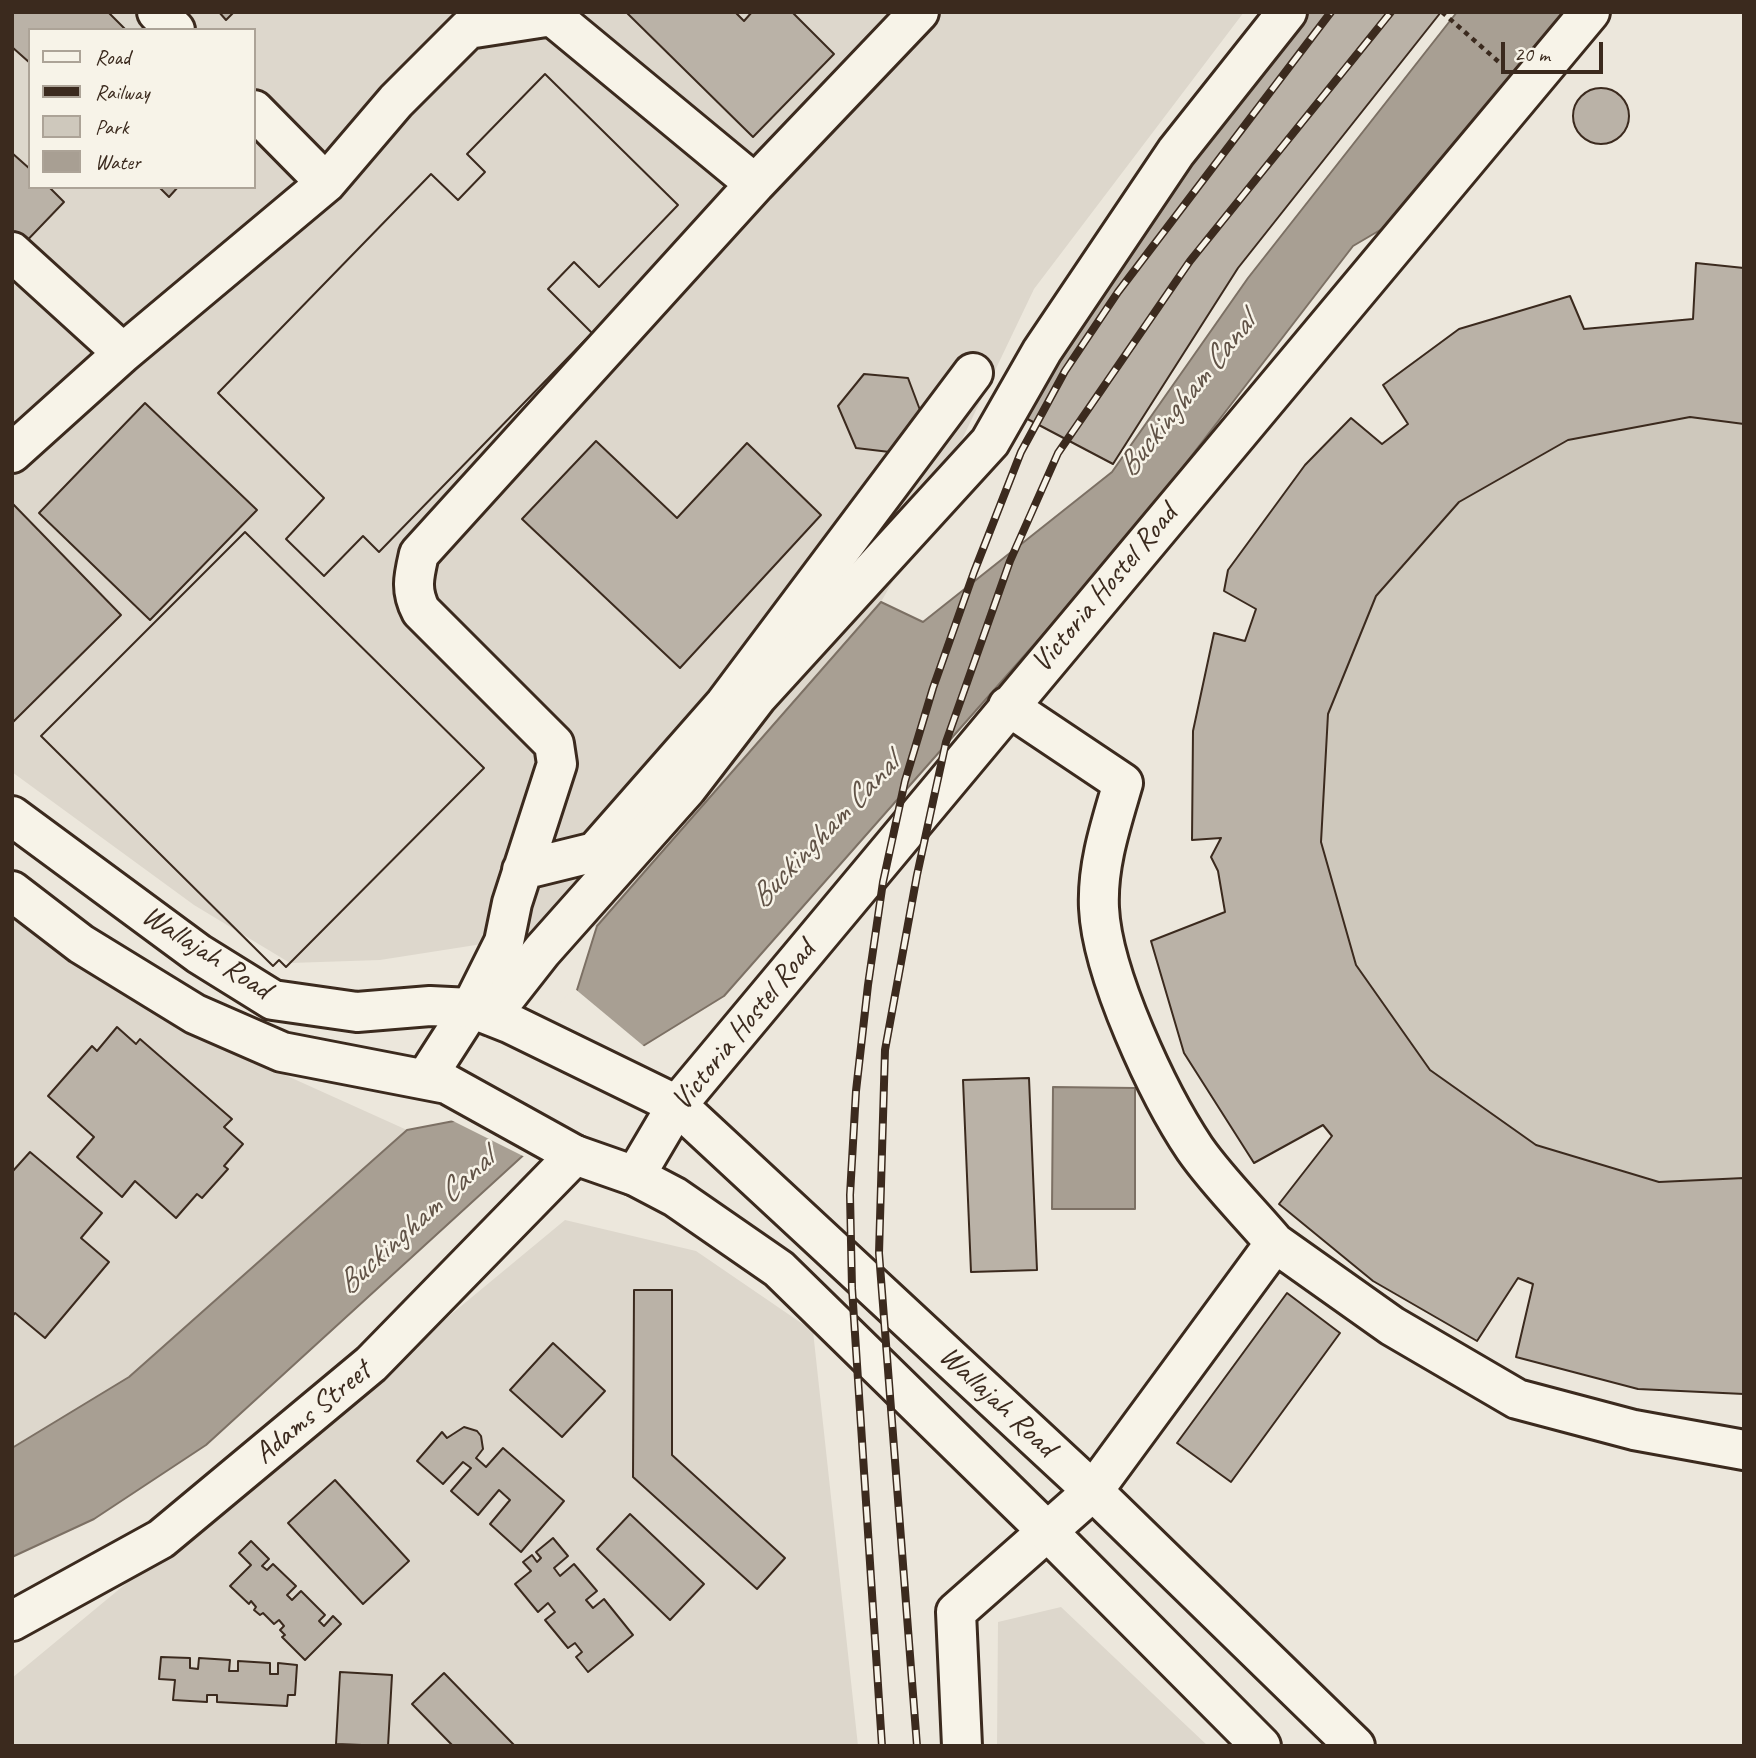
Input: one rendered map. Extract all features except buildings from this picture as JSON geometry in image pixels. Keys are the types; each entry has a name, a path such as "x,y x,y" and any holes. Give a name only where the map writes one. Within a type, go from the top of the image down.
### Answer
{"main road":[{"path":"157,12 173,28"},
{"path":"491,1015 504,942 522,870 556,764 554,744 421,611 414,597 413,580 419,554 755,184 919,12"},
{"path":"436,1081 542,951 687,788 757,697 990,442 1042,351 1176,152 1287,12"},
{"name":"Victoria Hostel Road","path":"635,1176 677,1105 1590,12"},
{"path":"12,453 326,183 396,101 468,29 550,14 755,184"},
{"path":"256,112 326,183"},
{"path":"12,252 124,354"},
{"path":"522,870 595,852 725,704 973,373"},
{"path":"1008,706 1123,783 1104,847 1099,909 1112,971 1146,1061 1195,1149 1275,1243 1392,1326 1517,1399 1634,1430 1744,1450"},
{"name":"Wallajah Road","path":"12,816 199,954 273,1000 357,1012 430,1006 491,1015 677,1105 1093,1491 1355,1746"},
{"name":"Wallajah Road","path":"12,891 81,944 195,1014 282,1052 436,1081 575,1155 635,1176 675,1197 779,1269 1047,1531 1261,1746"},
{"name":"Adams Street","path":"12,1621 161,1539 371,1364 575,1155"},
{"path":"962,1746 956,1612 1093,1491 1275,1243"}],"path":[{"path":"1442,12 1526,87"}],"shaded area":[{"path":"12,12 1244,12 1034,289 902,565 881,602 597,926 380,960 290,963 194,905 12,772"},
{"path":"12,918 172,1024 407,1130 129,1377 12,1448"},
{"path":"565,1220 696,1251 813,1331 858,1746 12,1746 12,1678"},
{"path":"1061,1607 1208,1746 997,1746 998,1622"}],"green space":[{"path":"1690,417 1744,424 1744,1178 1659,1182 1536,1145 1430,1070 1356,965 1321,842 1328,714 1376,596 1459,502 1568,440"}],"water":[{"name":"Buckingham Canal","path":"1457,12 1568,12 1404,216 1353,246 1129,537 724,996 643,1046 206,1445 94,1519 12,1557 12,1448 129,1377 407,1130 454,1121 577,990 597,926 881,602 923,622 1112,472 1248,278"},
{"path":"1053,1087 1135,1088 1135,1209 1052,1209"}],"pier":[{"path":"574,988 646,1048 527,1158 449,1119"}],"railway":[{"path":"882,1746 852,1288 850,1195 856,1091 868,985 883,882 905,781 933,688 974,572 1021,452 1065,371 1118,292 1331,12"},
{"path":"917,1746 879,1253 885,1050 917,875 946,742 1010,561 1058,453 1190,261 1391,12"}]}
